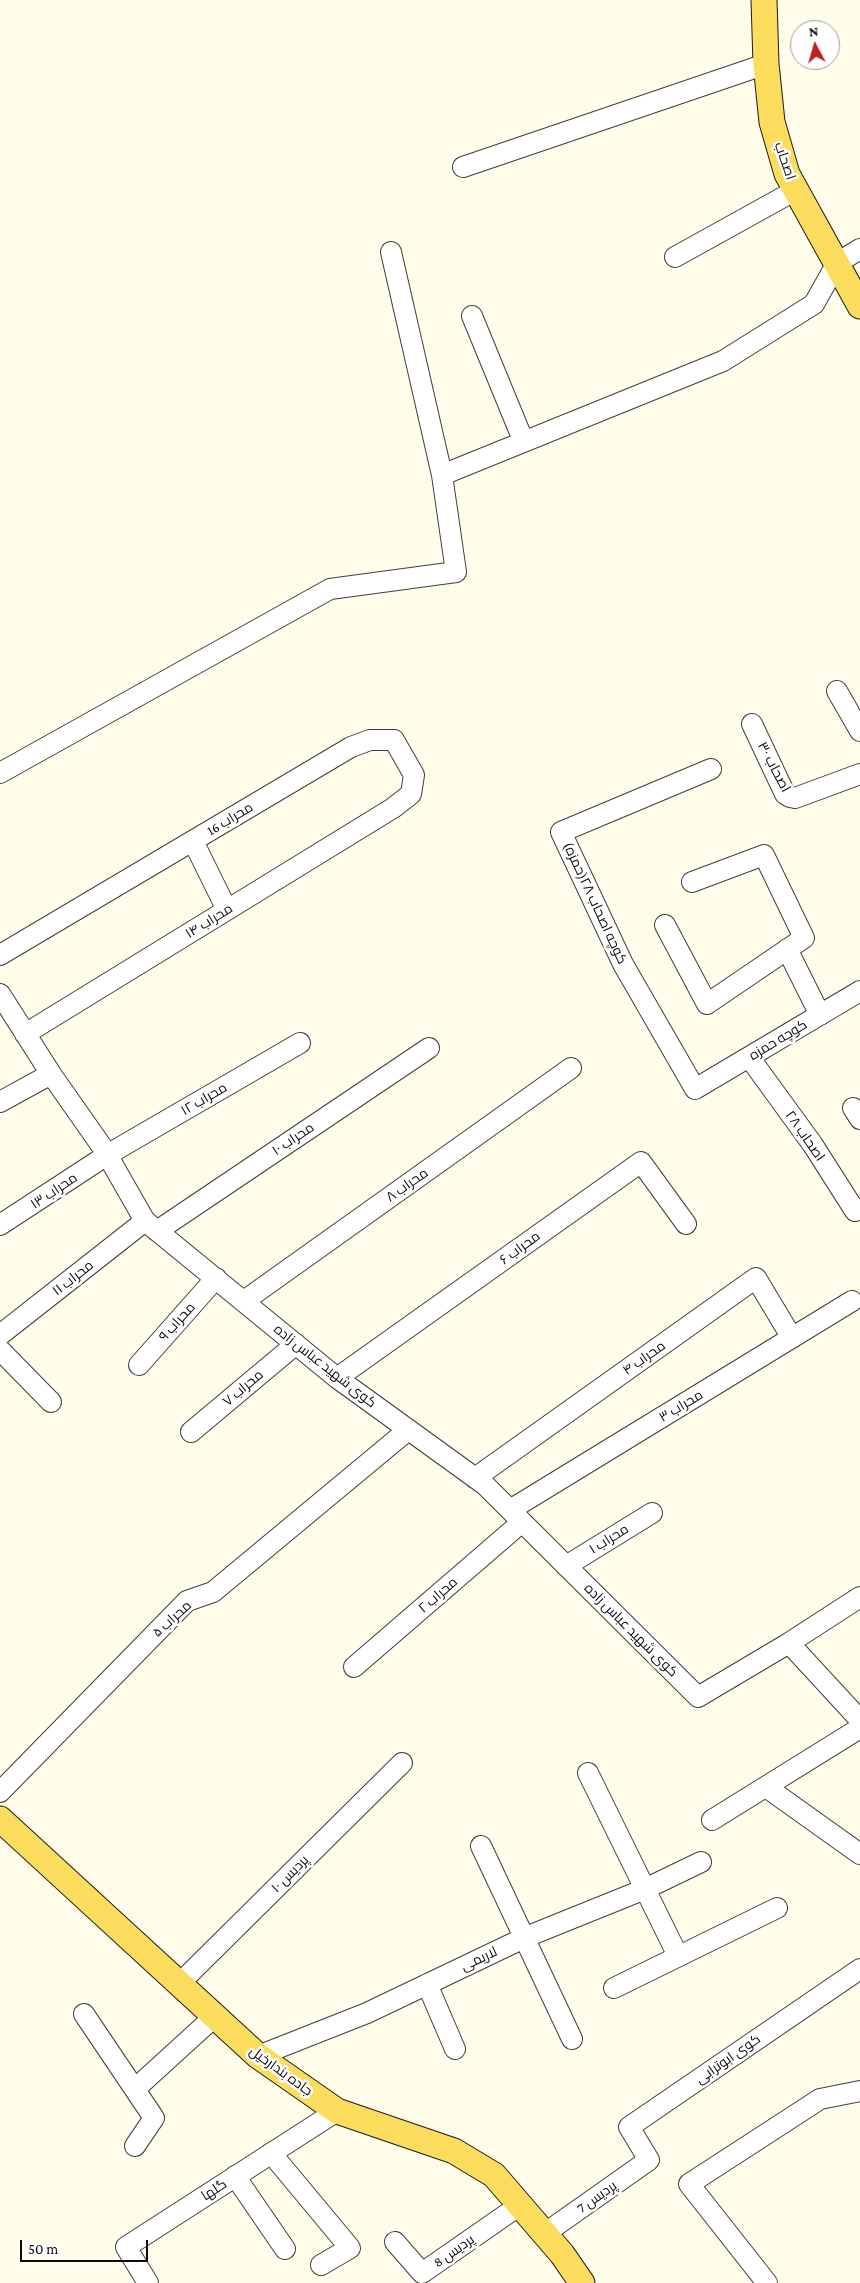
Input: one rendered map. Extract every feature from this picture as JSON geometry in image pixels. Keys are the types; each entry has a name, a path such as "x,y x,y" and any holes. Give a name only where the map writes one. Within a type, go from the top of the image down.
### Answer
{"main road":[{"name":"اصحاب","path":"764,0 766,64 772,122 788,174 860,306"},
{"name":"جاده بندارخیل","path":"0,1819 178,1985 258,2056 337,2111 454,2151 494,2175 562,2254 581,2283"}],"street":[{"path":"463,167 766,64"},
{"path":"675,257 796,190"},
{"path":"442,475 523,440 723,361 814,304 837,263 860,249"},
{"path":"0,773 330,589 456,572 442,475 391,252"},
{"path":"472,316 523,440"},
{"path":"838,692 860,731"},
{"name":"اصحاب ۳۰","path":"752,724 785,794 790,797 795,798 860,774"},
{"name":"محراب 16","path":"0,955 350,748 370,740 394,740 414,775 411,794 393,808"},
{"name":"کوچه اصحاب ۲۸(حمزه)","path":"695,1089 623,964 562,832 711,769"},
{"name":"محراب ۱۴","path":"25,1034 393,808"},
{"path":"193,841 227,910"},
{"path":"665,925 707,1004 804,938 764,855 692,882"},
{"path":"788,949 820,1015"},
{"name":"کوچه حمزه","path":"695,1089 860,991"},
{"name":"کوی شهید عباس زاده","path":"0,994 51,1074 107,1155 151,1226 337,1378 485,1485 698,1697 790,1642"},
{"name":"محراب ۱۲","path":"107,1155 300,1043"},
{"name":"محراب ۱۰","path":"151,1226 429,1048"},
{"name":"اصحاب ۲۸","path":"749,1057 813,1145 855,1211 860,1208"},
{"name":"محراب ۸","path":"244,1301 571,1068"},
{"path":"0,1102 51,1074"},
{"name":"محراب ۱۳","path":"0,1226 107,1155"},
{"name":"محراب ۶","path":"337,1378 641,1162 686,1224"},
{"name":"محراب ۱۱","path":"0,1335 151,1226"},
{"name":"محراب ۹","path":"139,1365 216,1278"},
{"name":"محراب ۴","path":"474,1478 756,1278 792,1338"},
{"name":"محراب ۳","path":"516,1516 852,1301"},
{"name":"محراب ۷","path":"191,1432 296,1344"},
{"path":"0,1350 51,1402"},
{"name":"محراب ۵","path":"0,1792 187,1602 213,1592 408,1430"},
{"name":"محراب ۱","path":"566,1566 652,1513"},
{"name":"محراب ۲","path":"354,1667 516,1516"},
{"path":"860,1597 790,1642 860,1720"},
{"path":"712,1820 860,1728"},
{"name":"پردیس ۱۰","path":"178,1985 402,1763"},
{"path":"588,1773 678,1956"},
{"path":"766,1786 860,1854"},
{"path":"481,1846 526,1937 572,2039"},
{"name":"لاریمی","path":"258,2056 367,2013 526,1937 645,1889 701,1862"},
{"path":"614,1988 777,1908"},
{"name":"کوی ابوترابی","path":"649,2160 628,2127 860,1969"},
{"path":"427,1984 455,2049"},
{"path":"84,2014 154,2118 135,2146"},
{"path":"135,2089 214,2017"},
{"path":"767,2283 689,2184 820,2099 860,2091"},
{"name":"گلها","path":"148,2283 126,2247 337,2111"},
{"path":"272,2153 350,2248 321,2265"},
{"name":"پردیس 7","path":"544,2234 649,2160"},
{"path":"235,2176 285,2249"},
{"name":"پردیس 8","path":"395,2242 422,2273 520,2205"}]}
